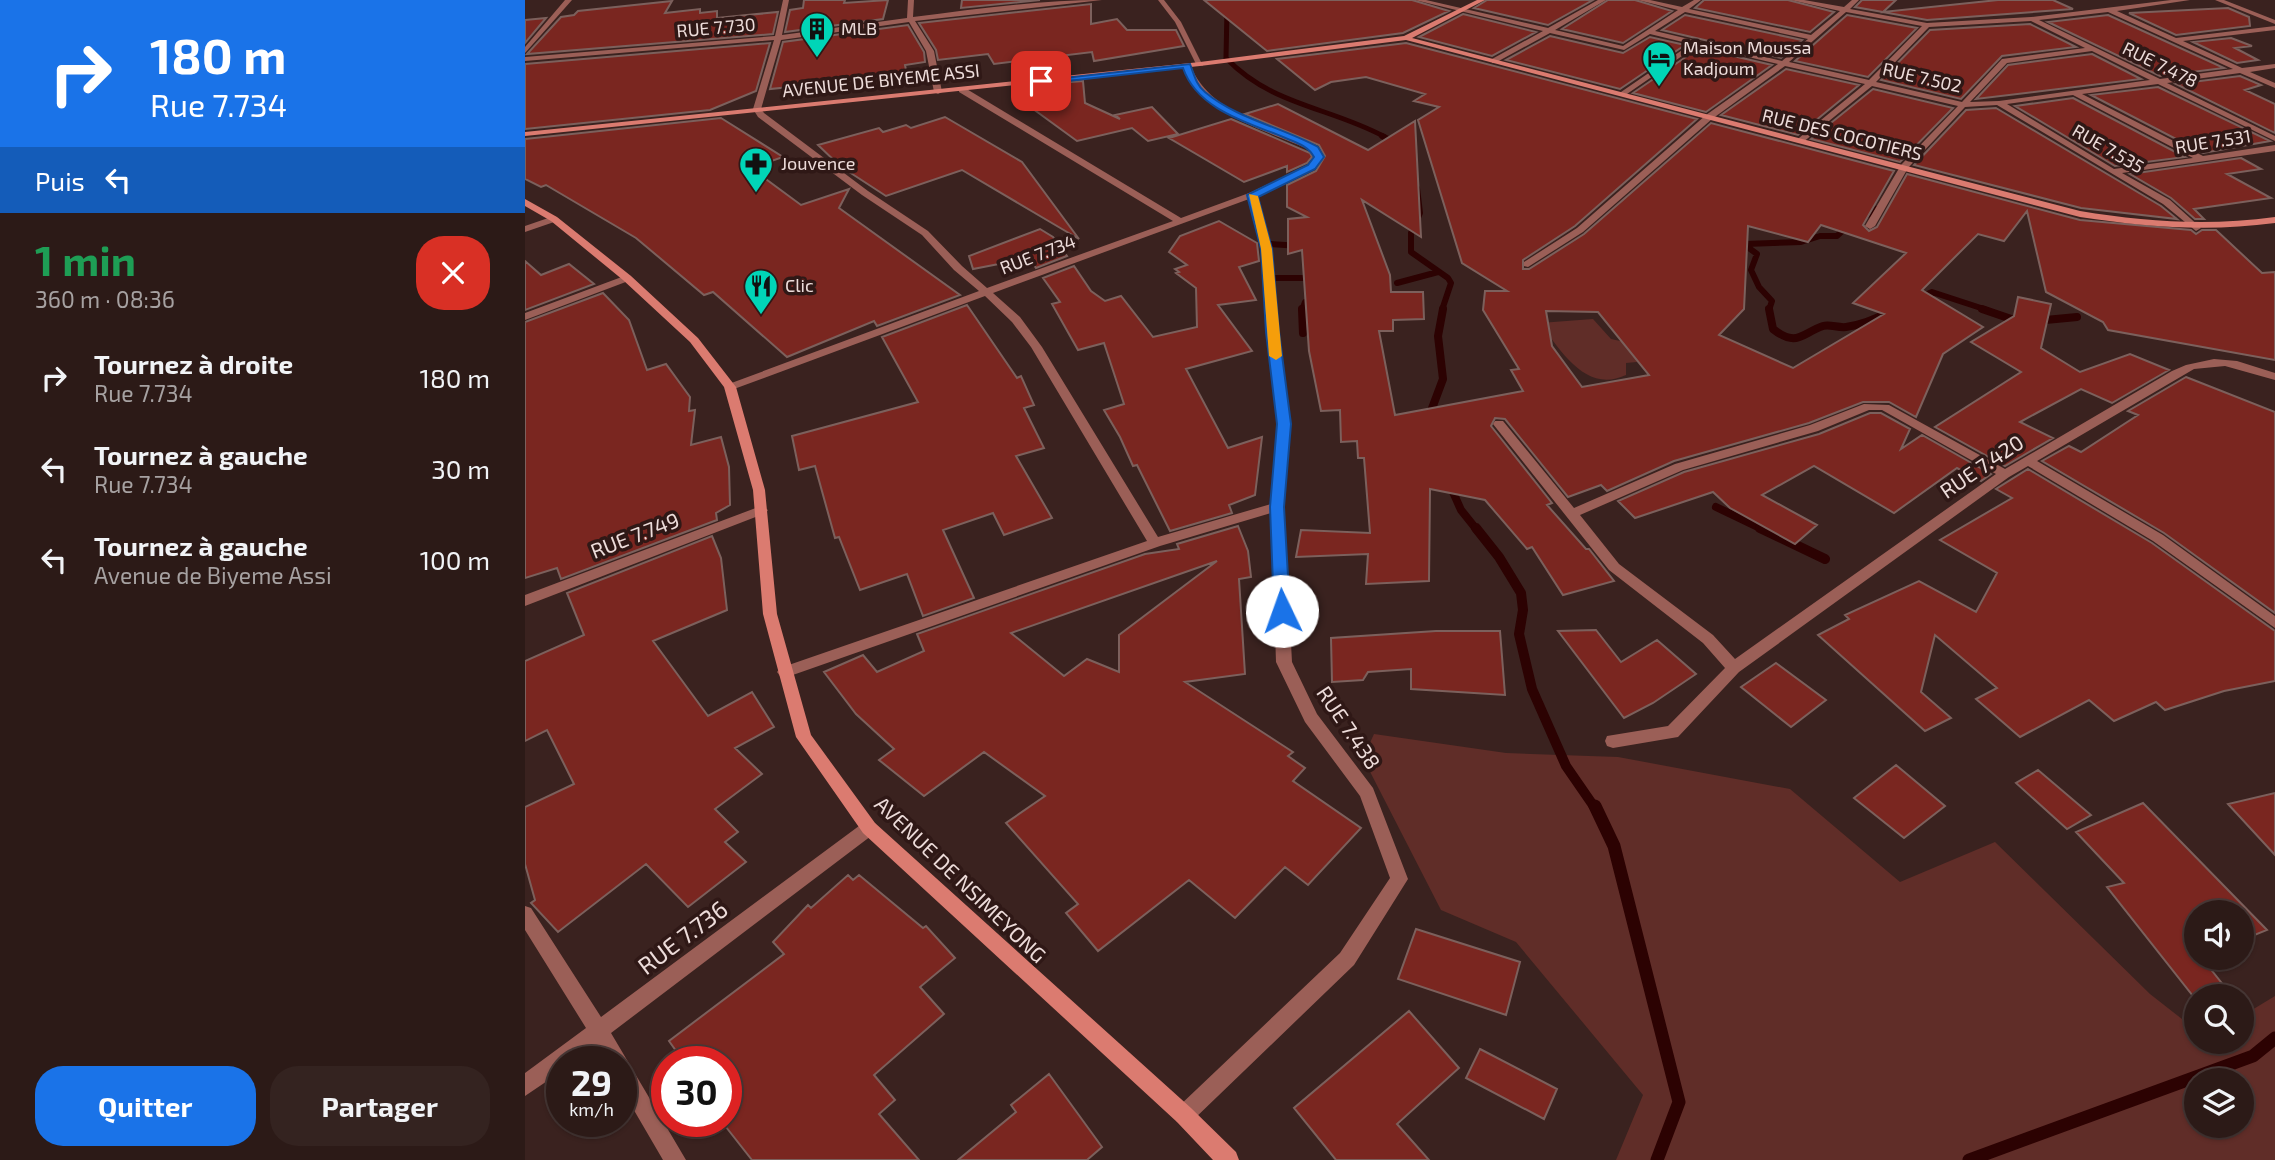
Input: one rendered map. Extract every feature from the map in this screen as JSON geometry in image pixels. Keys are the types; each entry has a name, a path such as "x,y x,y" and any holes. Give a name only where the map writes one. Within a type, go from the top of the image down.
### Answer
{"main road":[{"name":"AVENUE DE BIYEME ASSI","path":"525,134 1187,66 1406,38 1482,0"},
{"name":"RUE DES COCOTIERS","path":"1406,38 2080,214 2157,226 2196,228 2231,227 2275,219"},
{"name":"AVENUE DE NSIMEYONG","path":"525,202 554,219 627,278 694,340 730,387 759,490 770,614 804,737 869,828 1184,1115 1228,1160"}],"street":[{"path":"525,51 569,0"},
{"path":"757,109 786,0"},
{"path":"911,0 910,19 930,51 938,92"},
{"name":"RUE 7.730","path":"525,59 778,38 910,19 1099,0"},
{"path":"1161,0 1178,22 1200,64"},
{"path":"1419,0 1624,48 1698,0"},
{"path":"1495,61 1603,0"},
{"path":"1641,0 1814,38"},
{"path":"1794,0 1927,25 2031,19 2187,0"},
{"path":"1528,264 1580,230 1709,117 1784,63 1856,0"},
{"path":"2218,0 2275,22"},
{"path":"2109,10 2275,86"},
{"name":"RUE 7.478","path":"2031,19 2275,139"},
{"path":"1803,140 1871,83 1927,25"},
{"path":"2173,40 2275,28"},
{"name":"RUE 7.502","path":"1649,32 1966,105 1999,103 2275,66"},
{"path":"1623,94 1697,43"},
{"path":"1870,226 1904,167 1966,105 2005,61 2092,49"},
{"name":"RUE 7.734","path":"757,109 800,145 925,233 958,268 986,292 1252,195 1312,167 1319,157 1315,149 1236,115 1202,94 1192,82 1187,66"},
{"path":"961,90 1179,220"},
{"path":"2074,93 2202,159"},
{"name":"RUE 7.535","path":"1999,103 2113,172 2162,197 2184,214 2196,228"},
{"name":"RUE 7.531","path":"2113,172 2275,148"},
{"name":"RUE 7.438","path":"1184,1115 1347,958 1399,879 1367,793 1311,718 1284,662 1277,507 1284,424 1272,332 1266,249 1252,195"},
{"path":"525,229 554,219"},
{"path":"525,317 627,278"},
{"path":"730,387 986,292 1013,313 1033,338 1074,411 1155,543"},
{"name":"RUE 7.420","path":"1613,741 1672,732 1734,668 2005,474 2176,373 2205,361 2237,364 2275,377"},
{"path":"1571,514 1679,467 1814,428 1875,405 1885,407 2005,474"},
{"path":"1499,424 1614,567 1708,639 1734,668"},
{"path":"2028,461 2158,538 2275,623"},
{"path":"786,672 1155,543 1277,507"},
{"name":"RUE 7.749","path":"525,601 761,510"},
{"name":"RUE 7.736","path":"525,1086 869,828"},
{"path":"525,914 608,1046"},
{"path":"637,1095 675,1160"}],"shaded area":[{"path":"1593,319 1611,339 1634,344 1668,359 1626,363 1626,375 1599,379 1576,367 1540,323"},
{"path":"1374,734 1506,753 1618,757 1790,789 1900,882 1995,842 2150,994 2184,1021 2184,1054 2254,1054 2254,1009 2275,996 2275,1160 1616,1160 1643,1095 1516,942 1441,910 1363,758"}],"building":[{"path":"804,0 845,0 844,3 888,0 883,19 785,32 790,10 803,8"},
{"path":"962,0 1040,0 961,8"},
{"path":"1204,0 1412,0 1449,11 1403,33 1267,51"},
{"path":"1487,0 1593,0 1548,25 1474,8"},
{"path":"1608,0 1635,0 1672,11 1623,43 1562,29"},
{"path":"1704,0 1788,0 1834,12 1810,32 1695,8"},
{"path":"1862,0 1896,0 1883,12 1998,0 2053,0 2073,9 1927,20 1855,7"},
{"path":"672,1 665,13 700,9 700,13 717,11 717,18 778,12 773,34 527,54 561,17 574,15 578,11"},
{"path":"1091,4 1091,24 1117,19 1127,30 1176,30 1184,46 1094,61 1092,52 994,64 988,54 938,60 936,50 919,23"},
{"path":"2228,8 2249,17 2250,26 2176,35 2129,13"},
{"path":"1463,14 1536,32 1492,56 1419,37"},
{"path":"1685,15 1802,40 1781,58 1662,30"},
{"path":"1847,15 1917,28 1868,77 1795,61"},
{"path":"2108,15 2224,68 2160,76 2048,22"},
{"path":"546,18 525,43 525,20"},
{"path":"2030,24 2076,47 2002,56 1961,99 1881,80 1930,30"},
{"path":"908,25 924,52 925,62 905,65 907,75 770,89 783,42"},
{"path":"1550,36 1623,53 1650,37 1685,45 1620,89 1506,60"},
{"path":"2231,38 2252,46 2235,48 2258,60 2237,63 2193,42"},
{"path":"770,43 756,91 710,110 525,129 525,64"},
{"path":"1406,43 1697,119 1575,226 1523,260 1523,269 1529,269 1584,234 1711,123 1894,171 1863,225 1869,231 1877,227 1907,174 2080,220 2191,230 2196,234 2202,230 2216,230 2262,273 2275,272 2275,360 2108,330 2103,322 2046,292 2027,211 2004,241 1978,234 1922,290 1983,327 1943,354 1916,417 1889,402 1863,402 1809,423 1674,461 1607,491 1601,485 1568,497 1505,419 1495,418 1491,426 1552,503 1547,505 1586,549 1589,549 1614,581 1563,595 1532,547 1527,549 1485,500 1430,489 1429,581 1366,584 1368,554 1296,557 1301,530 1370,533 1364,458 1358,458 1357,441 1341,442 1340,410 1321,411 1309,351 1302,250 1288,254 1288,219 1307,217 1287,207 1287,185 1316,171 1325,156 1319,145 1245,114 1278,104 1368,150 1415,121 1421,237 1362,200 1390,275 1391,292 1423,292 1424,319 1393,320 1393,331 1379,331 1395,415 1523,391 1511,370 1519,369 1483,310 1485,291 1507,291 1462,263 1418,120 1439,107 1414,101 1425,94 1366,77 1331,82 1315,90 1277,59","holes":["1821,225 1906,253 1853,303 1884,314 1793,368 1719,335 1744,309 1748,226 1808,242","1546,311 1598,312 1649,375 1582,387 1552,346"]},
{"path":"1699,48 1772,65 1706,112 1633,93"},
{"path":"2092,54 2141,79 1976,99 2008,65"},
{"path":"1786,69 1859,85 1798,135 1721,115"},
{"path":"2240,76 2261,85 2245,90 2275,104 2275,133 2176,84"},
{"path":"1083,81 1085,103 1120,119 1115,115 1152,107 1178,134 1148,141 1132,128 1077,141 1014,95 1049,84"},
{"path":"2158,87 2270,141 2203,153 2091,95"},
{"path":"1873,89 1953,108 1900,162 1811,139"},
{"path":"2073,98 2185,157 2115,166 2015,106"},
{"path":"1996,108 2161,206 2177,219 2081,208 1914,165 1966,110"},
{"path":"945,117 1022,162 1079,239 962,170 886,196 840,166 818,145 879,128 883,132 906,125 911,128"},
{"path":"721,118 783,157 751,168 801,205 849,189 839,208 960,295 877,326 874,321 787,357 713,292 704,295 636,238 546,185 541,187 525,179 525,139"},
{"path":"1231,119 1310,153 1312,157 1307,163 1287,172 1287,166 1244,182 1169,138"},
{"path":"2241,158 2261,169 2227,174 2271,198 2194,209 2204,219 2195,219 2171,198 2130,174"},
{"path":"1219,221 1257,243 1259,261 1239,267 1256,300 1218,305 1252,351 1186,369 1228,448 1262,437 1255,495 1229,505 1232,513 1170,531 1137,465 1133,466 1104,410 1124,404 1104,343 1078,350 1052,304 1060,302 1043,278 1074,266 1091,291 1105,301 1121,296 1153,337 1197,327 1196,288 1176,273 1179,272 1175,269 1187,265 1169,252 1180,236"},
{"path":"1040,229 1053,237 1067,256 1036,268 1029,258 973,269 969,256"},
{"path":"525,261 541,275 569,264 594,284 525,310"},
{"path":"603,293 629,320 647,370 666,364 690,397 689,411 695,410 691,445 721,437 729,467 730,505 716,513 717,520 561,579 557,568 525,578 525,322"},
{"path":"2018,297 2051,304 2041,348 2080,372 2130,354 2169,370 2112,403 2081,389 2020,422 2053,438 2005,466 1935,427 2021,372 1971,342 2014,316"},
{"path":"967,305 1017,378 1021,376 1034,405 1024,408 1044,448 1016,456 1052,518 1004,535 993,513 943,530 974,598 923,616 907,574 860,590 839,537 835,538 815,466 799,470 792,436 918,402 882,337"},
{"path":"2186,377 2275,412 2275,613 2164,533 2042,461 2069,446 2081,452 2138,415 2128,411"},
{"path":"1870,413 1881,413 1910,429 1901,449 1922,435 1991,474 1981,481 1957,468 1894,513 1814,466 1762,495 1817,525 1795,544 1730,508 1713,492 1635,518 1618,501 1684,472 1819,434"},
{"path":"2028,469 2152,543 2275,631 2275,681 2224,691 2165,710 2156,702 2114,721 2089,700 2020,737 1976,699 1997,688 1935,635 1921,692 1951,718 1925,731 1818,635 1849,619 1845,615 1919,581 1976,612 1997,573 1940,540 2012,498 1996,489"},
{"path":"1238,526 1248,551 1251,577 1239,579 1245,674 1185,682 1293,752 1288,756 1305,768 1293,781 1361,828 1308,885 1285,867 1235,918 1189,880 1098,951 1066,913 1078,904 1006,823 1045,796 984,752 924,796 879,760 894,749 856,714 824,672 863,655 877,672 924,651 917,634 1145,554 1179,549 1177,544","holes":["1217,561 1119,635 1119,672 1087,659 1064,676 1011,633"]},
{"path":"712,536 721,558 727,610 653,641 708,716 752,692 774,727 735,748 762,774 715,809 738,832 725,842 746,862 688,907 646,864 558,932 531,903 535,900 525,864 525,807 574,784 547,730 525,741 525,661 584,635 567,593"},
{"path":"1596,630 1621,662 1657,640 1696,674 1653,703 1624,718 1558,631"},
{"path":"1436,631 1500,631 1505,695 1411,689 1411,669 1368,672 1363,680 1332,682 1331,638"},
{"path":"1776,663 1826,700 1791,727 1741,687"},
{"path":"1896,765 1945,806 1904,838 1854,798"},
{"path":"2038,770 2091,815 2067,829 2016,783"},
{"path":"2275,793 2275,855 2228,804"},
{"path":"2143,803 2238,900 2184,900 2184,970 2211,970 2222,984 2184,985 2107,887 2124,883 2076,832"},
{"path":"848,875 853,880 859,875 923,928 926,926 955,958 920,987 944,1014 874,1075 895,1100 879,1114 919,1160 752,1160 734,1137 742,1137 742,1046 673,1046 669,1041 784,954 773,942 808,905 811,908"},
{"path":"2254,917 2267,930 2254,935"},
{"path":"1416,929 1520,962 1506,1015 1398,979"},
{"path":"1409,1011 1459,1068 1397,1124 1429,1160 1336,1160 1294,1108"},
{"path":"1480,1049 1557,1089 1544,1119 1466,1078"},
{"path":"1049,1074 1102,1147 1087,1160 958,1160 1016,1112 1011,1105"}],"waterway":[{"path":"1220,0 1227,9 1226,58 1244,74 1282,96 1385,137"},
{"path":"1382,136 1397,144"},
{"path":"1417,188 1420,213 1411,233 1411,252 1448,278 1451,283 1442,310"},
{"path":"1745,244 1801,242 1820,236 1837,236 1876,209"},
{"path":"1738,240 1757,254 1751,270 1759,287 1772,301 1769,310"},
{"path":"1269,244 1300,246"},
{"path":"1397,283 1438,272"},
{"path":"1275,278 1317,278"},
{"path":"1916,299 1932,292 1987,310"},
{"path":"1302,310 1305,302 1317,304"},
{"path":"1428,419 1443,379 1438,336 1443,309"},
{"path":"1982,309 2020,322"},
{"path":"1302,310 1303,333"},
{"path":"1769,310 1773,329 1788,338 1799,337 1828,325 1851,326 1888,312"},
{"path":"2035,321 2077,317"},
{"path":"1449,483 1461,510 1477,530"},
{"path":"1716,507 1764,530"},
{"path":"1476,528 1499,557 1521,593 1523,610 1519,634 1532,689 1566,766 1595,808"},
{"path":"1760,528 1825,559"},
{"path":"1595,806 1614,846 1679,1102 1657,1160"},
{"path":"1969,1160 2253,1056 2275,1038"}],"slow traffic":[{"path":"1253,196 1266,249 1276,356"}],"place":[{"name":"MLB","path":"817,59"},
{"name":"Maison Moussa Kadjoum","path":"1659,88"},
{"name":"Jouvence","path":"756,194"},
{"name":"Clic","path":"761,316"}],"route":[{"path":"1041,81 1187,66 1192,82 1202,94 1236,115 1301,141 1315,149 1319,157 1312,167 1252,195 1266,249 1272,332 1284,424 1277,507 1282,611"}]}
